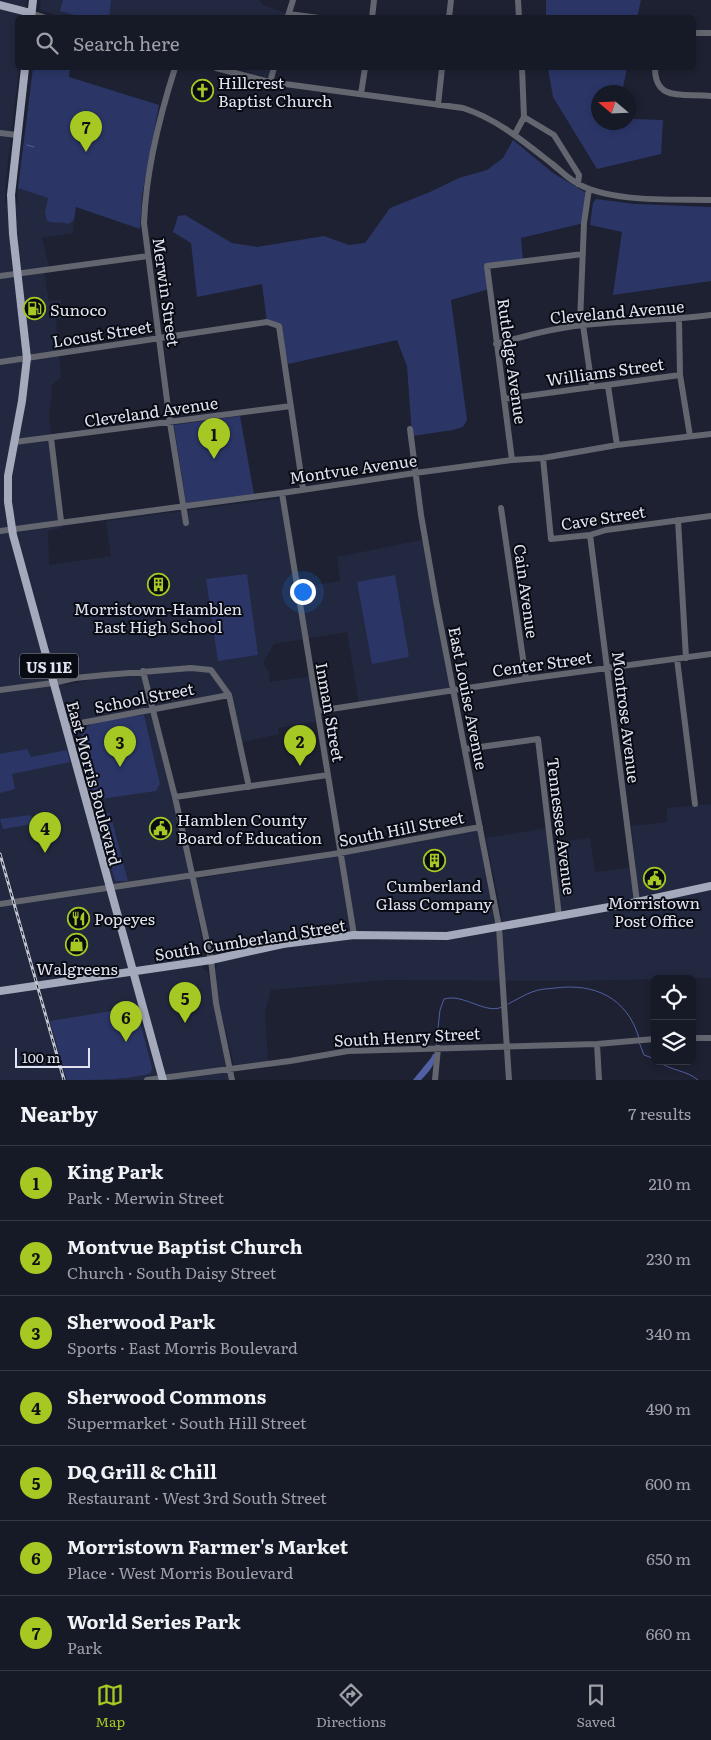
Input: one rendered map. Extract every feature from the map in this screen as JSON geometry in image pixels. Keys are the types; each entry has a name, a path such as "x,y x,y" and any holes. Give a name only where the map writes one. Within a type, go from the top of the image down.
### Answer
{"main road":[{"path":"0,5 31,15 33,0"},
{"name":"East Morris Boulevard","path":"25,70 11,195 13,234 27,358 22,401 8,476 8,502 12,529 132,972"},
{"name":"South Cumberland Street","path":"0,991 211,960 283,944 354,935 447,936 636,902 711,886"},
{"name":"US 11E","path":"132,972 163,1079"}],"street":[{"path":"288,15 293,0"},
{"path":"372,15 374,0"},
{"path":"449,15 451,0"},
{"path":"518,0 519,15"},
{"path":"696,33 711,33"},
{"name":"Merwin Street","path":"174,70 163,106 145,197 144,223 170,423 186,523"},
{"path":"224,70 270,82 463,108 482,114 515,134 578,184 589,189 626,197 711,200"},
{"path":"270,82 273,70"},
{"path":"361,94 365,70"},
{"path":"438,105 442,70"},
{"path":"515,134 524,117 522,70"},
{"path":"655,70 656,81 659,87 671,94 711,96"},
{"path":"524,117 554,135 579,175 578,184"},
{"path":"0,133 17,135"},
{"path":"589,189 584,223 580,322 583,324 592,386"},
{"name":"Rutledge Avenue","path":"512,460 486,266 583,254"},
{"path":"0,276 148,256"},
{"name":"Cleveland Avenue","path":"496,344 538,332 583,324 679,320 711,315"},
{"path":"679,320 680,375 690,436"},
{"name":"Locust Street","path":"0,362 267,322 279,326 291,406"},
{"name":"Williams Street","path":"504,399 680,375"},
{"path":"608,386 616,445"},
{"path":"291,406 304,489"},
{"name":"Cleveland Avenue","path":"15,442 291,406"},
{"name":"East Louise Avenue","path":"410,428 415,473 436,601 499,927 509,1080"},
{"name":"Montvue Avenue","path":"0,531 415,473 512,460 542,458 616,445 711,434"},
{"path":"51,438 61,522"},
{"name":"Cave Street","path":"542,458 551,539 590,535 606,530 711,516"},
{"name":"Inman Street","path":"282,493 304,638 318,711 354,935"},
{"name":"Cain Avenue","path":"501,508 526,679"},
{"path":"678,520 686,658"},
{"name":"Montrose Avenue","path":"590,535 636,902"},
{"name":"Center Street","path":"318,711 526,679 711,654"},
{"path":"677,659 695,804"},
{"path":"0,690 54,683 75,678 143,671 196,668 211,670 228,695 249,787"},
{"path":"143,671 211,960 216,1003 232,1080"},
{"name":"School Street","path":"65,726 228,695"},
{"name":"Tennessee Avenue","path":"466,749 538,739 559,916"},
{"path":"174,797 328,775"},
{"name":"South Hill Street","path":"0,904 340,853 480,827"},
{"path":"696,1038 711,1038"},
{"name":"South Henry Street","path":"147,1080 290,1061 348,1051 508,1045 597,1044 651,1039"},
{"path":"597,1044 599,1080"},
{"path":"435,1080 438,1048"}],"shaded area":[{"path":"0,0 27,0 25,15 15,15 15,70 19,70 5,187 5,203 18,204 18,188 48,198 45,212 69,224 74,220 73,233 42,238 50,270 44,271 49,301 61,300 62,318 56,319 61,377 51,386 52,395 49,414 62,528 48,531 49,565 111,556 106,521 283,498 297,588 340,581 337,557 426,539 454,690 359,704 347,632 274,644 263,663 269,672 270,682 311,676 319,721 278,728 279,734 239,743 228,695 152,710 175,797 172,798 190,870 203,950 201,953 203,969 208,972 230,1080 0,1080","holes":["88,676 89,680 66,685 60,682"]},
{"path":"41,0 259,0 263,5 289,14 56,15 40,9"},
{"path":"63,0 111,0 109,15 75,15 60,11"},
{"path":"546,0 641,0 638,15 546,15"},
{"path":"33,70 70,70 69,77 159,105 142,195 140,229 76,207 74,220 69,224 47,221 45,212 48,198 18,188"},
{"path":"241,70 273,70 271,78"},
{"path":"548,70 627,70 623,85 591,85 591,130 636,130 636,119 663,120 661,154 597,169 553,97"},
{"path":"513,140 553,173 588,194 584,223 521,238 523,261 487,266 489,289 451,300 467,420 463,427 412,436 407,366 397,340 288,364 279,326 267,322 262,284 197,297 191,243 173,232 178,216 185,215 232,243 257,247 324,236 349,245 365,243 390,208 459,178 487,170 503,158"},
{"path":"596,199 635,204 711,207 711,281 613,295 622,232 590,225 593,203"},
{"path":"240,416 254,494 186,503 174,425"},
{"path":"247,574 258,655 218,661 206,579"},
{"path":"395,575 409,657 372,664 357,582"},
{"path":"144,715 160,784 156,791 93,800 81,758 81,736 85,728 100,721"},
{"path":"27,749 31,757 67,750 70,762 12,774 15,789 0,793 0,754"},
{"path":"711,804 711,978 696,978 696,975 651,975 651,979 572,981 387,980 271,990 265,1012 268,1061 234,1065 217,995 215,969 217,966 195,879 347,855 476,830 478,831 494,920 502,917 486,838 547,828 550,843 590,838 595,872 636,867 631,826 667,822 667,808"},
{"path":"110,813 128,881 115,881 97,816 98,814"},
{"path":"31,815 33,824 3,829 0,819"},
{"path":"136,1007 152,1068 151,1073 99,1080 67,1080 50,1021"},
{"path":"433,1054 436,1054 429,1071 421,1080 413,1080 431,1058"}],"waterway":[{"path":"27,145 34,147"},
{"path":"508,1004 529,993 540,990 569,987 596,991 607,996 626,1012 634,1024 639,1038"},
{"path":"436,1046 440,1010 444,999 459,999 496,1009 502,1007"},
{"path":"639,1042 644,1055 651,1058"},
{"path":"665,1065 689,1074 698,1080"}],"railway":[{"path":"0,854 64,1080"}],"place":[{"name":"Hillcrest Baptist Church","path":"202,91"},
{"name":"World Series Park","path":"86,152"},
{"name":"Sunoco","path":"34,309"},
{"name":"King Park","path":"214,459"},
{"name":"Morristown-Hamblen East High School","path":"158,584"},
{"name":"Montvue Baptist Church","path":"300,766"},
{"name":"Sherwood Park","path":"120,767"},
{"name":"Hamblen County Board of Education","path":"161,828"},
{"name":"Sherwood Commons","path":"45,853"},
{"name":"Cumberland Glass Company","path":"434,861"},
{"name":"Morristown Post Office","path":"654,878"},
{"name":"Popeyes","path":"78,918"},
{"name":"Walgreens","path":"77,944"},
{"name":"DQ Grill & Chill","path":"185,1023"},
{"name":"Morristown Farmer's Market","path":"126,1042"}]}
